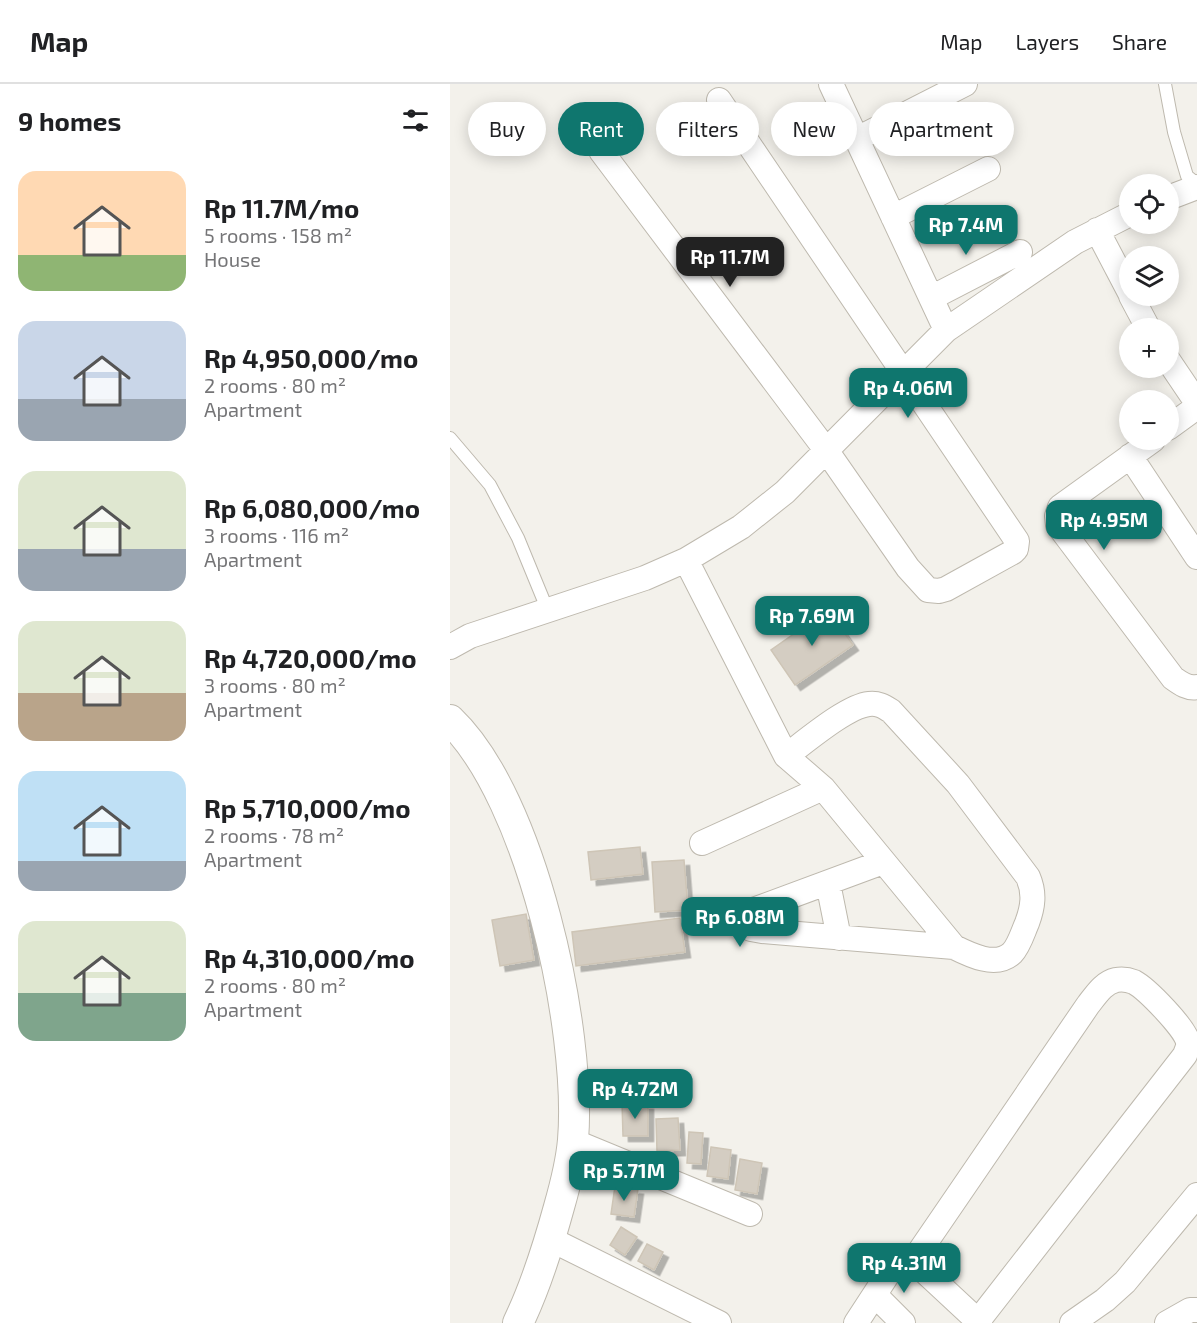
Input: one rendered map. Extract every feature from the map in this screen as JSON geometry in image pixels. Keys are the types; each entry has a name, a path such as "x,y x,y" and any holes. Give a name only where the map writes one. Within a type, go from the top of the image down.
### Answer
{"street":[{"path":"831,84 839,102"},
{"path":"857,138 965,84"},
{"path":"605,156 826,450 908,568 928,590 946,589 1016,549 1017,541 718,100"},
{"path":"857,141 946,330"},
{"path":"893,217 988,169"},
{"path":"1179,193 1197,186"},
{"path":"450,647 470,636 645,578 686,560 741,526 785,492 946,330 1075,242 1119,219"},
{"path":"1097,230 1119,273"},
{"path":"931,297 1020,252"},
{"path":"1179,377 1197,405 1179,419"},
{"path":"1139,450 1060,507 1057,516 1058,525 1173,678 1192,688 1197,687"},
{"path":"1130,456 1197,557"},
{"path":"686,560 786,756 823,788 954,947"},
{"path":"786,756 834,721 861,705 881,704 897,717 958,784 1029,877 1033,887 1030,914 1012,954 988,960 976,958 954,947 762,931 751,929 743,924 745,916 756,909 883,861"},
{"path":"450,720 479,758 500,791 521,845 538,896 558,970 572,1064 573,1142 565,1183 540,1270 518,1323"},
{"path":"702,843 823,788"},
{"path":"828,883 838,938"},
{"path":"856,1323 888,1274 898,1267 911,1264 923,1270 979,1322 1177,1066 1188,1047 1192,1045 1181,1029 1142,987 1131,981 1118,980 1107,984 1088,1005 911,1264"},
{"path":"573,1142 750,1214"},
{"path":"1072,1323 1105,1300 1125,1282 1197,1195"},
{"path":"550,1239 719,1323"},
{"path":"875,1295 903,1323"},
{"path":"1167,1323 1184,1313 1197,1310"}],"lane":[{"path":"1165,84 1173,132 1187,176 1197,186"},
{"path":"450,438 490,484 518,538 548,611"}],"building":[{"path":"828,610 853,645 795,685 771,650"},
{"path":"640,847 643,874 591,880 588,852"},
{"path":"684,860 688,910 655,912 652,862"},
{"path":"526,914 534,960 500,966 492,920"},
{"path":"680,918 685,952 576,966 572,932"},
{"path":"622,1103 648,1104 648,1136 623,1136"},
{"path":"678,1118 680,1150 657,1151 656,1119"},
{"path":"689,1132 703,1133 701,1164 687,1163"},
{"path":"711,1147 731,1150 728,1179 707,1176"},
{"path":"740,1159 762,1163 757,1194 735,1190"},
{"path":"615,1186 638,1189 634,1217 611,1214"},
{"path":"621,1227 637,1237 625,1255 610,1245"},
{"path":"647,1244 663,1252 654,1270 638,1261"}]}
